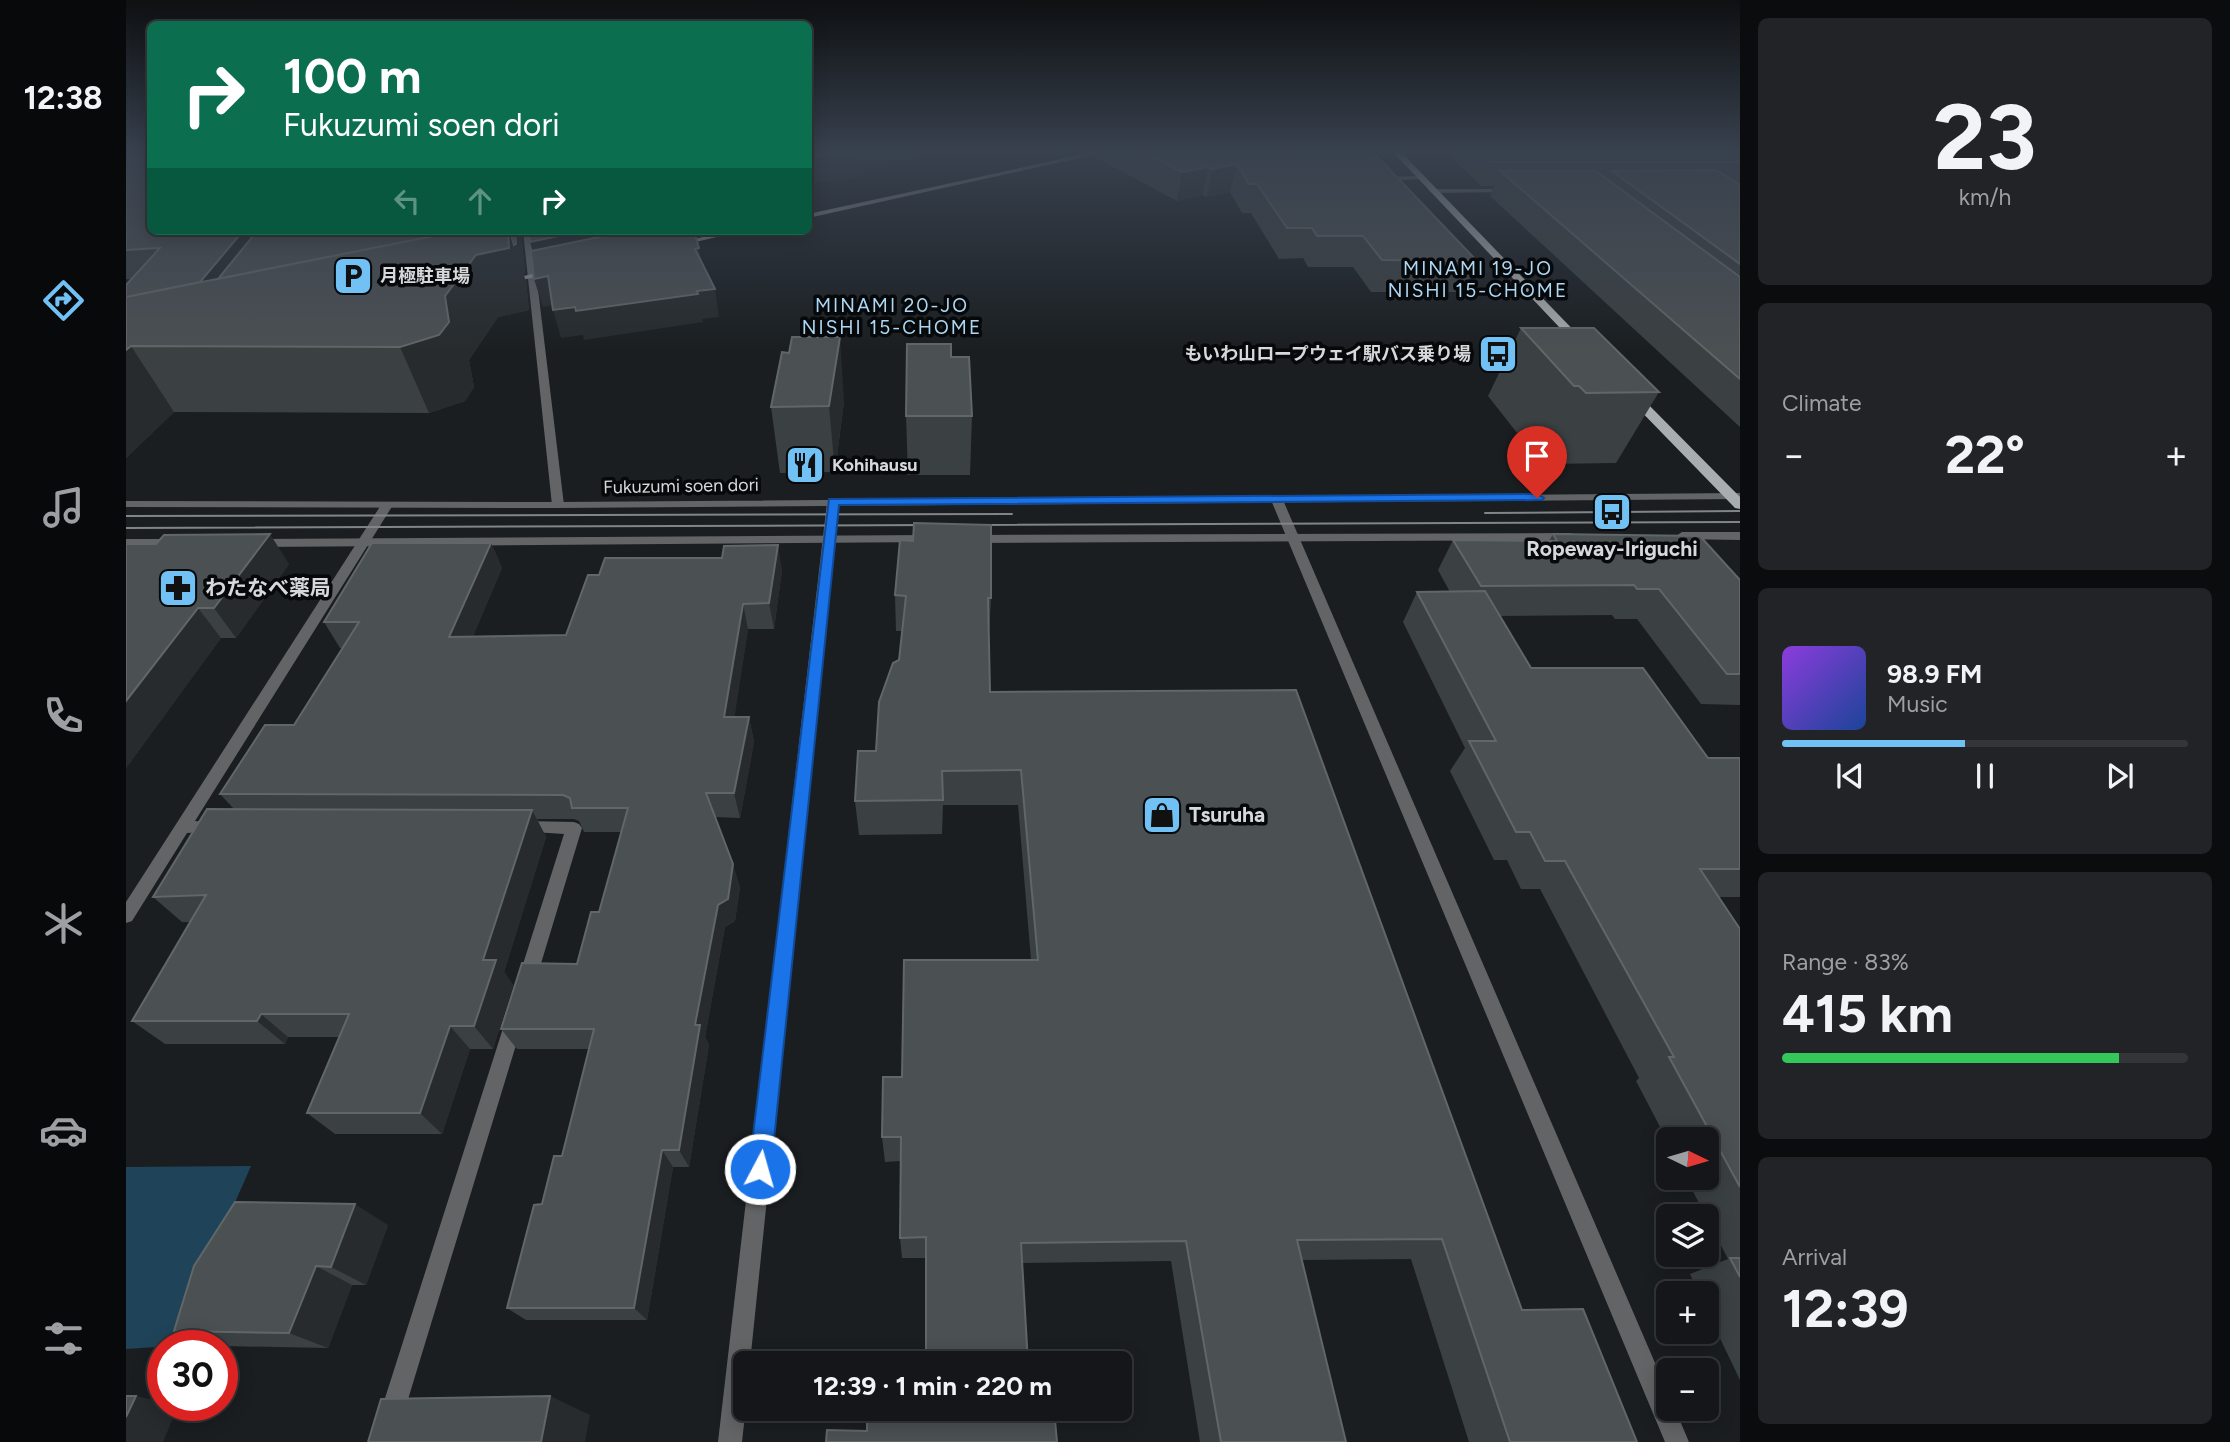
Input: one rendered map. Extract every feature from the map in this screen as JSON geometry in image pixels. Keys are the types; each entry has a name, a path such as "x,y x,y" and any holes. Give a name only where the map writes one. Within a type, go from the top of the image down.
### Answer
{"main road":[{"path":"1458,217 1595,358"},
{"path":"662,248 721,235"},
{"path":"503,282 563,269"},
{"path":"1624,388 1737,499"}],"street":[{"path":"527,235 558,505"},
{"name":"Fukuzumi soen dori","path":"126,504 558,505 1737,499"},
{"path":"1277,500 1677,1442"},
{"path":"730,1442 833,502"},
{"path":"126,916 387,505"},
{"path":"1675,537 1740,536"},
{"path":"965,539 1580,537"},
{"path":"246,543 938,539"},
{"path":"126,543 192,543"},
{"path":"183,827 225,827"},
{"path":"383,1442 574,828 502,827"}],"shaded area":[{"path":"251,1166 179,1330 147,1330 147,1348 126,1349 126,1167"}],"building":[{"path":"126,217 147,217 147,235 240,235 200,282 126,297 126,285 160,248 126,250"},
{"path":"1280,217 1435,217 1477,261 1382,260 1363,236 1317,236 1312,228 1287,228"},
{"path":"1553,217 1659,217 1740,277 1740,379"},
{"path":"1676,217 1740,217 1740,264"},
{"path":"254,235 439,235 218,279"},
{"path":"439,235 508,235 509,248 476,255 445,296 449,322 439,335 400,347 131,346 126,350 126,297"},
{"path":"529,235 562,235 530,242"},
{"path":"609,235 695,235 699,248 695,249 715,289 697,291 698,294 576,311 575,307 553,310 548,276 534,279 531,251"},
{"path":"1521,328 1594,328 1659,392 1586,393 1579,386 1574,386"},
{"path":"792,337 840,337 829,406 771,407 782,352 789,353"},
{"path":"907,344 951,344 951,357 969,357 972,416 906,416"},
{"path":"914,523 991,525 991,598 988,598 990,692 1296,690 1522,1310 1583,1309 1637,1442 1510,1442 1442,1239 1297,1240 1346,1442 1221,1442 1186,1241 1021,1243 1027,1351 926,1351 926,1237 900,1238 901,1137 882,1137 883,1077 902,1077 904,960 1038,960 1021,770 942,771 943,800 855,801 858,751 876,751 879,702 893,663 899,660 906,596 895,595 900,540 913,541"},
{"path":"270,534 214,608 198,608 126,701 126,544 156,544 164,535"},
{"path":"1553,534 1700,536 1740,580 1740,674 1727,674 1659,589 1637,589 1634,585 1481,586 1453,540 1557,541"},
{"path":"372,543 491,543 449,637 566,635 588,575 599,575 605,558 722,558 724,546 778,545 769,603 743,604 724,717 749,717 734,793 706,793 733,864 728,899 718,905 695,1025 700,1025 679,1150 662,1150 634,1308 507,1308 534,1205 542,1204 554,1156 562,1156 594,1029 501,1029 522,963 577,964 591,912 599,912 628,808 572,808 570,798 563,795 220,794 265,725 294,725 359,622 324,622"},
{"path":"1485,591 1531,668 1643,668 1708,758 1740,758 1740,869 1700,869 1740,929 1740,1187 1719,1149 1719,1127 1707,1127 1669,1057 1674,1057 1565,861 1545,861 1530,832 1516,832 1469,741 1496,741 1417,592"},
{"path":"207,809 532,810 483,960 496,960 474,1026 450,1026 420,1113 307,1113 349,1014 261,1014 257,1021 132,1021 206,895 153,897"},
{"path":"235,1202 355,1204 331,1267 316,1266 289,1333 174,1330 194,1266"},
{"path":"1730,1258 1740,1258 1740,1277"},
{"path":"126,1396 136,1396 126,1417"},
{"path":"550,1396 541,1442 368,1442 381,1399"},
{"path":"867,1421 1055,1421 1057,1442 826,1442 827,1430 867,1431"}],"tram line":[{"path":"1485,513 1740,511"},
{"path":"126,516 1012,514"},
{"path":"974,525 1740,522"},
{"path":"126,528 932,525"}],"place":[{"name":"月極駐車場","path":"353,276"},
{"name":"もいわ山ロープウェイ駅バス乗り場","path":"1498,354"},
{"name":"Kohihausu","path":"805,465"},
{"name":"Ropeway-Iriguchi","path":"1612,512"},
{"name":"わたなべ薬局","path":"178,588"},
{"name":"Tsuruha","path":"1162,815"}],"district":[{"name":"MINAMI 19-JO NISHI 15-CHOME","path":"1478,279"},
{"name":"MINAMI 20-JO NISHI 15-CHOME","path":"892,316"}],"route":[{"path":"760,1169 833,502 1537,498"}]}
